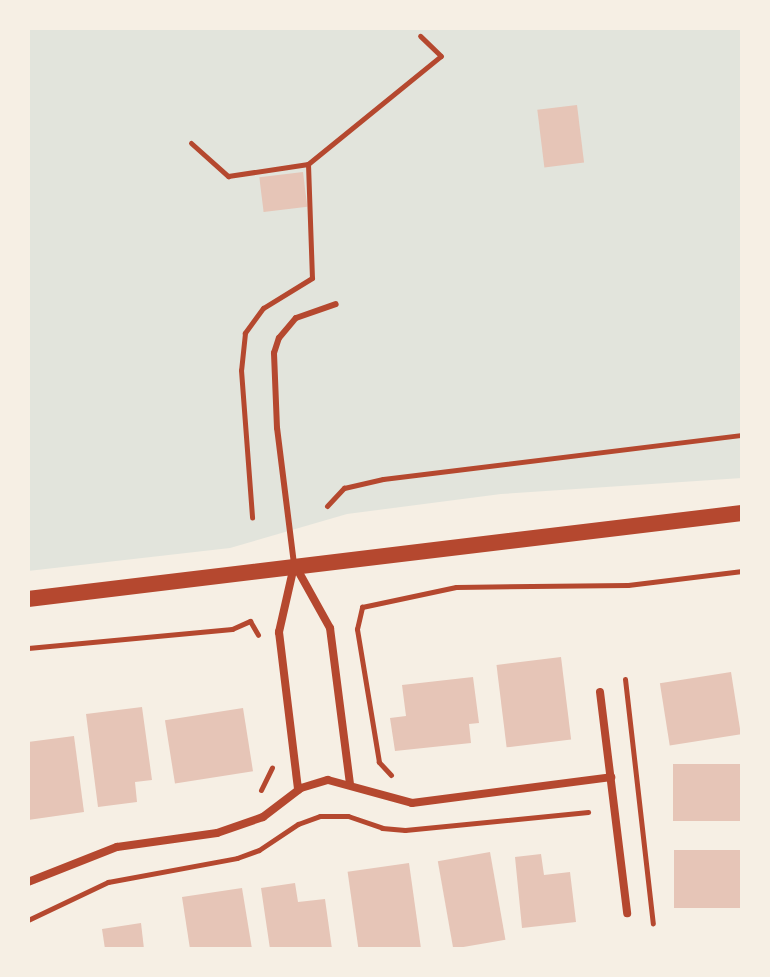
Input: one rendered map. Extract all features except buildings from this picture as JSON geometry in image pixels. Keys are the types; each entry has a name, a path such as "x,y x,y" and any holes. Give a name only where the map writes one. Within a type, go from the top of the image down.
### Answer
{"main road":[{"path":"28,599 742,513"}],"street":[{"path":"295,565 330,628 350,784"},
{"path":"295,565 279,632 298,790"},
{"path":"600,692 627,913"},
{"path":"28,882 117,847 217,833 263,817 298,790 328,780 412,803 611,777"}],"lane":[{"path":"295,565 277,428 274,353 279,338 296,318 336,304"}],"path":[{"path":"191,143 228,176 308,164 441,56 420,36"},
{"path":"252,518 241,370 245,333 263,308 312,278 308,164"},
{"path":"327,506 344,488 383,479 742,435"},
{"path":"395,779 379,762 357,629 362,607 456,587 628,585 742,571"},
{"path":"28,648 232,629 250,621 264,645"},
{"path":"625,679 653,923"},
{"path":"609,760 634,756"},
{"path":"257,797 271,773 272,760"},
{"path":"28,920 108,882 197,867 259,850 298,824 320,816 348,816 382,828 405,830 588,812"}],"shaded area":[{"path":"28,28 742,28 742,478 501,494 347,514 230,548 28,571"}]}
